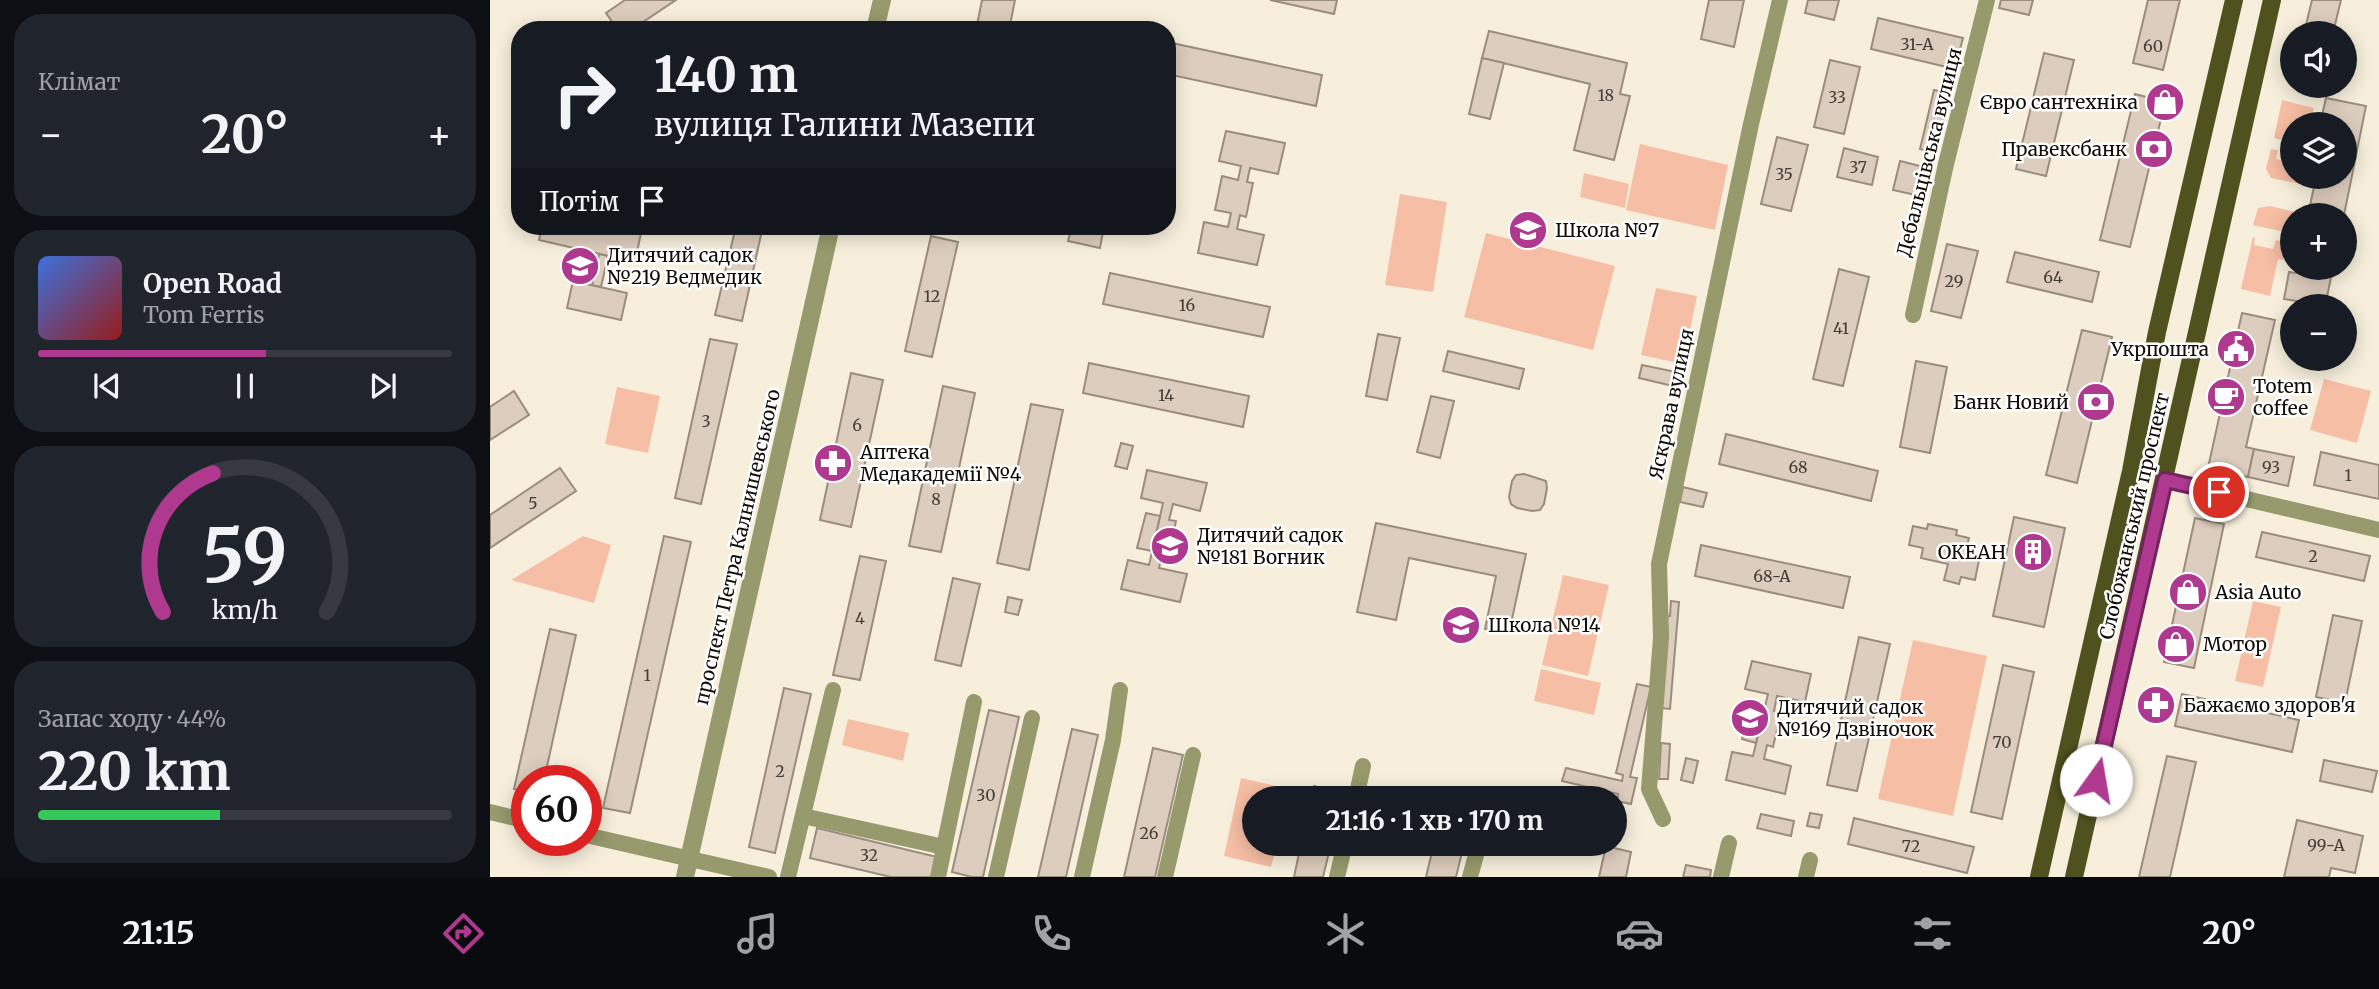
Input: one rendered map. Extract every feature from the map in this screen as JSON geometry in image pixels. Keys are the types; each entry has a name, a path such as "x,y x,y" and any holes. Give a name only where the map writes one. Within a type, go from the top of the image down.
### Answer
{"main road":[{"name":"Слобожанський проспект","path":"2039,877 2131,471 2157,332 2234,0"},
{"name":"Слобожанський проспект","path":"2074,877 2272,0"}],"street":[{"path":"877,21 882,0"},
{"name":"Яскрава вулиця","path":"1663,819 1649,789 1661,638 1659,564 1751,124 1780,0"},
{"name":"Дебальцівська вулиця","path":"1913,315 1946,164 1987,0"},
{"name":"проспект Петра Калнишевського","path":"685,877 829,235"},
{"path":"2165,480 2379,530"},
{"path":"789,877 833,690"},
{"path":"1082,877 1113,740 1120,690"},
{"path":"938,877 974,702"},
{"path":"996,877 1032,718"},
{"path":"1165,877 1193,755"},
{"path":"1359,786 1363,766"},
{"path":"490,812 511,817"},
{"path":"803,816 944,847"},
{"path":"602,839 769,877"},
{"path":"1721,877 1729,843"},
{"path":"1336,877 1342,856"},
{"path":"1471,877 1476,856"},
{"path":"1806,877 1810,860"}],"shaded area":[{"path":"2282,100 2314,108 2313,112 2280,112 2280,140 2274,138"},
{"path":"1640,144 1728,165 1715,230 1626,210"},
{"path":"2271,149 2278,150 2276,159 2280,160 2280,180 2271,178 2266,169"},
{"path":"1584,173 1629,184 1625,208 1580,197"},
{"path":"1400,194 1447,202 1433,292 1385,285"},
{"path":"2270,206 2280,208 2280,231 2253,225 2258,208"},
{"path":"1486,233 1615,266 1593,350 1464,317"},
{"path":"2253,237 2254,245 2273,249 2276,240 2280,241 2280,259 2270,296 2241,289"},
{"path":"1656,288 1697,296 1683,364 1641,355"},
{"path":"2324,379 2371,391 2357,443 2310,430"},
{"path":"617,387 660,396 648,453 605,444"},
{"path":"583,536 611,545 594,603 511,580"},
{"path":"1563,575 1609,585 1588,676 1542,665"},
{"path":"2253,601 2281,607 2263,687 2235,681"},
{"path":"1913,640 1987,656 1953,816 1878,799"},
{"path":"1541,669 1601,683 1594,715 1534,701"},
{"path":"848,719 909,733 903,761 842,745"},
{"path":"1241,778 1276,786 1242,786 1242,856 1274,856 1271,867 1224,856"}],"building":[{"path":"625,0 676,0 644,21 612,21 606,13"},
{"path":"982,0 1015,0 1011,21 978,21"},
{"path":"1270,0 1337,0 1334,14"},
{"path":"1709,0 1744,0 1734,47 1701,39"},
{"path":"1808,0 1839,0 1834,20 1805,13"},
{"path":"2001,0 2033,0 2029,15 1999,8"},
{"path":"2148,0 2180,0 2163,70 2133,63"},
{"path":"2312,0 2341,0 2336,21 2307,21"},
{"path":"1878,18 1963,38 1955,69 1871,49"},
{"path":"1489,31 1627,63 1620,94 1630,96 1614,160 1574,150 1590,84 1482,58"},
{"path":"1176,44 1322,75 1316,106 1176,76"},
{"path":"2044,53 2074,60 2046,176 2016,169"},
{"path":"1482,58 1504,63 1490,119 1469,114"},
{"path":"1830,60 1860,67 1844,134 1814,127"},
{"path":"1934,90 1950,93 1936,153 1920,149"},
{"path":"2135,94 2165,102 2130,247 2100,240"},
{"path":"2326,98 2366,106 2357,151 2357,112 2323,112"},
{"path":"1226,131 1285,143 1278,174 1250,168 1247,182 1253,183 1246,217 1240,215 1237,229 1264,235 1257,265 1198,253 1204,222 1228,227 1231,213 1215,210 1222,176 1238,180 1241,166 1219,161"},
{"path":"1777,137 1808,145 1791,211 1761,204"},
{"path":"1844,148 1878,157 1872,185 1837,177"},
{"path":"1900,161 1932,169 1925,197 1893,190"},
{"path":"2313,189 2349,189 2346,203 2311,203"},
{"path":"540,235 641,235 635,262 539,240"},
{"path":"734,235 761,235 742,321 715,315"},
{"path":"1070,235 1102,235 1100,248 1068,241"},
{"path":"931,236 958,242 932,357 905,351"},
{"path":"1947,244 1978,251 1961,318 1931,311"},
{"path":"2015,252 2099,272 2092,302 2007,282"},
{"path":"599,254 608,256 601,287 592,285"},
{"path":"1839,269 1869,277 1843,386 1813,379"},
{"path":"1110,273 1270,307 1263,337 1103,304"},
{"path":"2288,280 2330,280 2328,294 2285,294"},
{"path":"573,281 627,293 621,320 567,308"},
{"path":"2242,313 2275,320 2246,447 2254,449 2248,477 2208,468"},
{"path":"2082,330 2112,337 2077,483 2046,475"},
{"path":"1378,334 1400,338 1387,400 1366,396"},
{"path":"710,339 737,344 701,504 675,498"},
{"path":"1448,351 1524,369 1519,389 1443,371"},
{"path":"1916,361 1947,367 1930,453 1900,447"},
{"path":"1089,363 1249,396 1243,427 1083,393"},
{"path":"1642,365 1676,372 1673,386 1639,378"},
{"path":"851,373 883,380 851,527 820,520"},
{"path":"943,386 975,393 941,552 909,546"},
{"path":"514,391 529,415 490,440 490,407"},
{"path":"1431,396 1454,401 1440,458 1417,452"},
{"path":"1031,404 1063,410 1029,570 997,563"},
{"path":"1726,434 1878,471 1871,501 1719,464"},
{"path":"1121,443 1133,446 1127,469 1115,466"},
{"path":"2254,449 2294,457 2288,486 2248,477"},
{"path":"2321,452 2379,465 2379,499 2314,485"},
{"path":"560,468 576,491 490,548 490,515"},
{"path":"1147,470 1207,483 1200,511 1173,504 1169,520 1176,521 1168,555 1162,554 1159,568 1187,574 1180,602 1121,589 1128,560 1149,565 1163,503 1141,498"},
{"path":"1524,474 1546,481 1544,504 1540,510 1517,508 1511,504 1509,497 1512,481 1516,475"},
{"path":"1683,487 1707,493 1703,507 1680,502"},
{"path":"1146,513 1160,516 1152,551 1137,548"},
{"name":"ОКЕАН","path":"2014,517 2065,528 2044,627 1993,616"},
{"path":"2195,518 2224,524 2194,668 2164,662"},
{"path":"1376,523 1526,554 1509,633 1485,629 1496,576 1409,558 1396,620 1357,612"},
{"path":"1928,524 1957,530 1956,535 1969,538 1965,557 1979,560 1975,580 1961,577 1959,584 1944,580 1948,564 1921,558 1923,548 1909,545 1913,526 1927,529"},
{"path":"2262,532 2370,556 2364,581 2256,557"},
{"path":"664,536 691,542 630,813 603,808"},
{"path":"1701,545 1850,577 1843,608 1695,576"},
{"path":"860,556 886,561 860,680 833,675"},
{"path":"953,578 980,584 961,666 935,660"},
{"path":"1008,597 1022,600 1018,615 1005,612"},
{"path":"1671,601 1679,602 1670,709 1661,708 1665,616 1670,616"},
{"path":"2333,615 2362,621 2345,703 2316,697"},
{"path":"550,629 576,635 547,765 519,765"},
{"path":"1859,637 1890,644 1857,791 1827,785"},
{"path":"1752,661 1811,674 1805,702 1777,696 1774,711 1781,713 1773,747 1767,745 1764,759 1791,766 1785,794 1726,780 1732,752 1753,756 1768,694 1745,689"},
{"path":"2003,665 2034,672 2002,819 1971,812"},
{"path":"1637,684 1651,687 1630,777 1637,778 1631,804 1627,803 1627,786 1584,786 1562,781 1566,768 1622,781 1623,775 1616,773"},
{"path":"784,688 811,694 775,853 749,847"},
{"path":"2182,694 2299,720 2292,752 2175,726"},
{"path":"1750,704 1764,707 1756,743 1742,739"},
{"path":"989,710 1019,717 983,877 972,877 952,872"},
{"path":"1072,729 1098,735 1066,877 1038,877"},
{"path":"1661,743 1670,744 1668,779 1659,779"},
{"path":"1153,748 1183,755 1155,877 1124,877"},
{"path":"2167,756 2196,762 2170,877 2139,877"},
{"path":"1686,758 1698,761 1693,783 1681,780"},
{"path":"2324,760 2377,771 2372,792 2320,781"},
{"path":"1810,813 1822,815 1819,828 1807,826"},
{"path":"1761,814 1794,821 1791,836 1757,828"},
{"path":"1854,818 1974,847 1967,873 1848,844"},
{"path":"2297,820 2363,836 2355,873 2331,868 2329,877 2284,877"},
{"path":"817,828 937,857 932,877 891,877 810,858"},
{"path":"1627,851 1631,852 1626,877 1599,877 1604,856 1627,856"},
{"path":"1298,856 1328,856 1323,877 1294,877"},
{"path":"1431,856 1461,856 1456,877 1426,877"},
{"path":"1686,865 1711,870 1710,877 1683,877"}],"place":[{"name":"Євро сантехніка","path":"2165,102"},
{"name":"Правексбанк","path":"2154,149"},
{"name":"Школа №7","path":"1528,230"},
{"name":"Дитячий садок №219 Ведмедик","path":"580,266"},
{"name":"Укрпошта","path":"2236,349"},
{"name":"Totem coffee","path":"2226,397"},
{"name":"Банк Новий","path":"2096,402"},
{"name":"Аптека Медакадемії №4","path":"833,463"},
{"name":"Дитячий садок №181 Вогник","path":"1170,546"},
{"name":"ОКЕАН","path":"2033,552"},
{"name":"Asia Auto","path":"2188,592"},
{"name":"Школа №14","path":"1461,625"},
{"name":"Мотор","path":"2176,644"},
{"name":"Бажаємо здоров'я","path":"2156,705"},
{"name":"Дитячий садок №169 Дзвіночок","path":"1750,718"}],"route":[{"path":"2096,780 2165,480 2219,492"}]}
